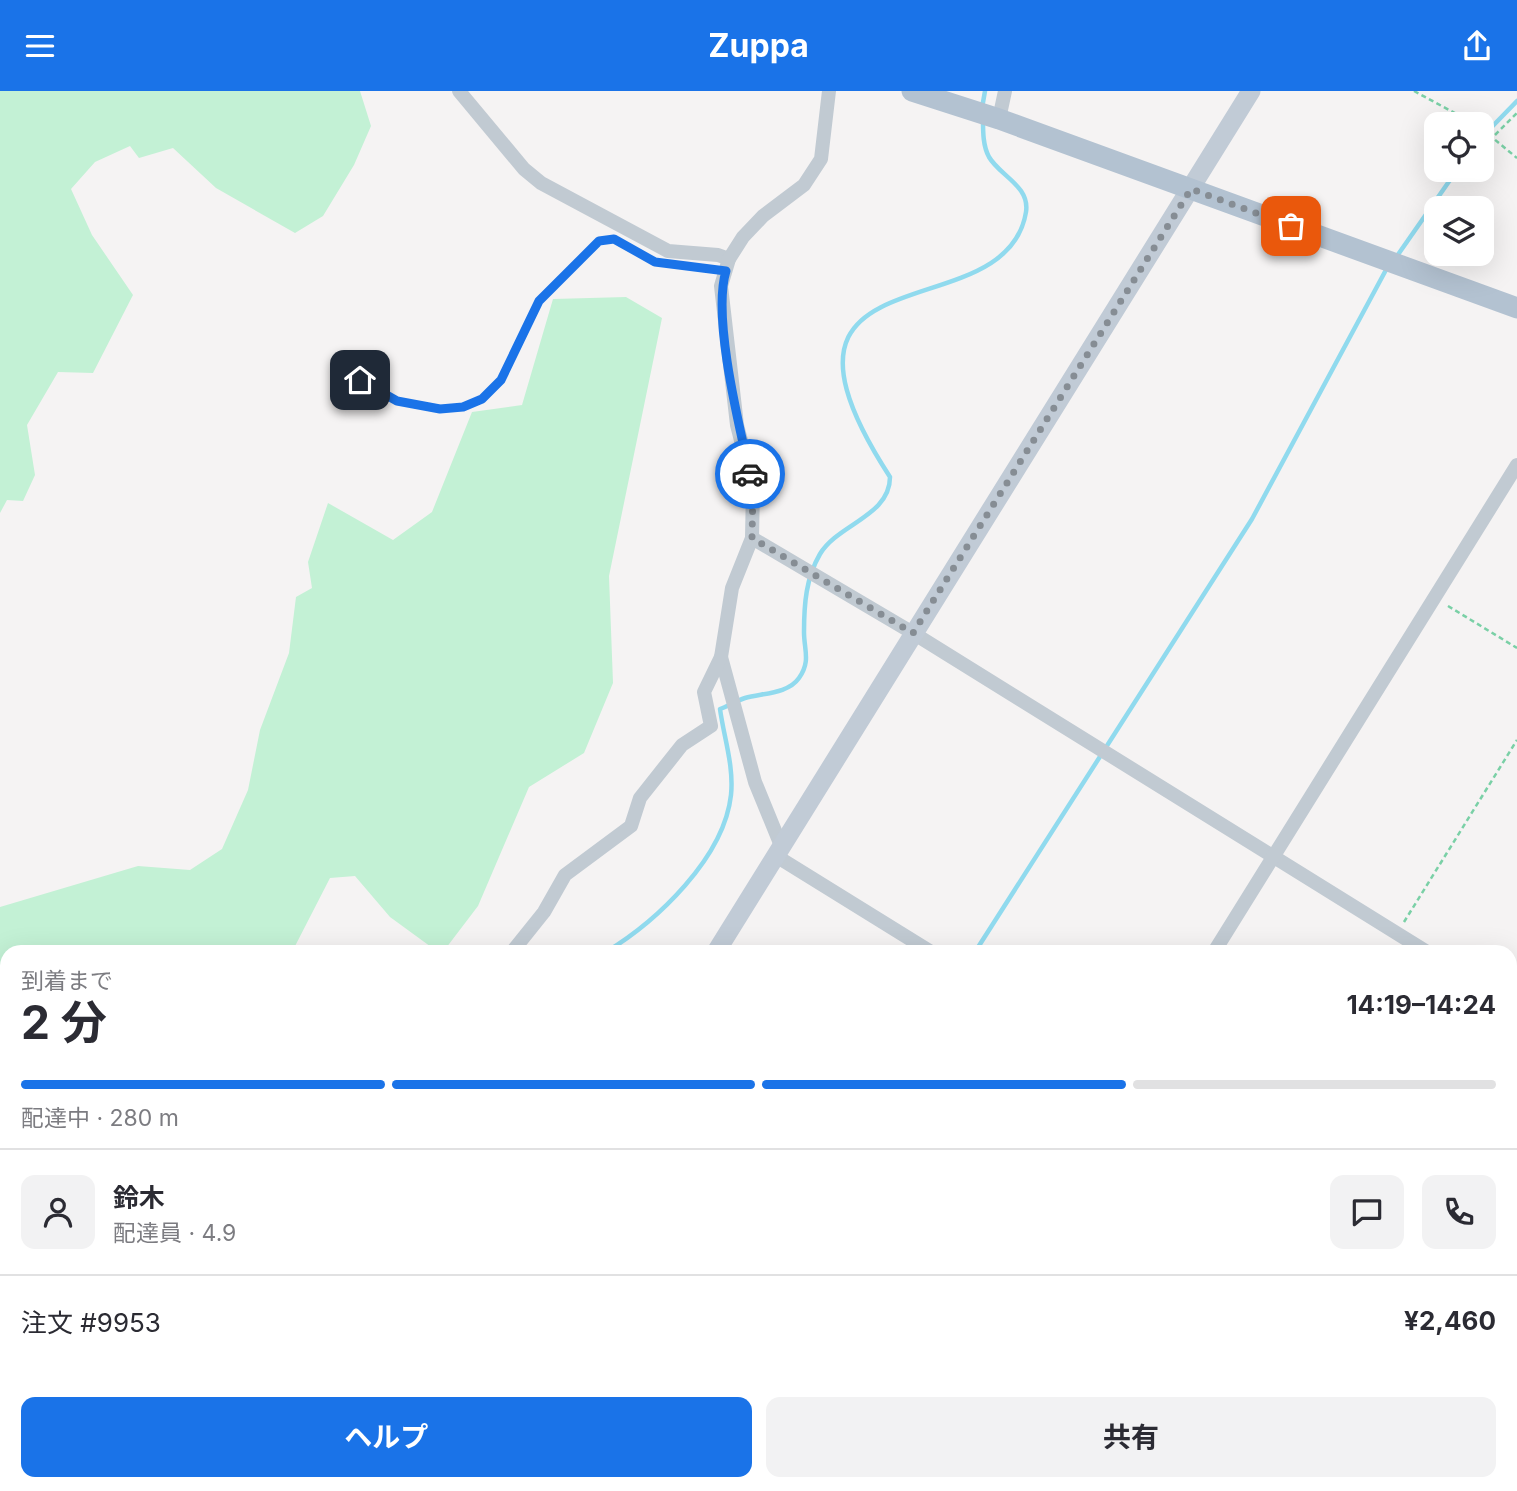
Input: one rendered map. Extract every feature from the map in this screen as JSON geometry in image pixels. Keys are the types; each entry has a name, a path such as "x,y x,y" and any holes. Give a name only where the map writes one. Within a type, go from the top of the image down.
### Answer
{"main road":[{"path":"912,91 999,119 1517,308"}],"street":[{"path":"459,91 524,169 541,183 668,251 719,255 727,265"},
{"path":"519,945 544,912 565,875 631,826 640,798 682,745 711,726 704,692 721,657 733,588 752,538 753,487 737,425 721,286 727,265 743,237 763,216 804,185 821,159 829,91"},
{"path":"999,119 1004,91"},
{"path":"720,945 1251,91"},
{"path":"1218,945 1517,465"},
{"path":"752,538 913,633 1416,945"},
{"path":"721,657 755,782 779,852 920,945"}],"lane":[{"path":"341,370 397,401 440,409 463,407 482,399 501,380 539,301 599,241 614,239 655,262 727,265"}],"path":[{"path":"1414,91 1453,112"},
{"path":"1517,113 1494,136 1517,158"},
{"path":"1434,598 1517,648"},
{"path":"1397,933 1517,740"}],"green space":[{"path":"0,91 360,91 371,126 354,165 323,216 295,233 216,188 173,148 139,158 130,146 95,162 71,189 92,235 133,295 93,373 58,372 27,425 35,475 23,501 7,500 0,513"},
{"path":"626,297 662,318 609,576 613,683 584,753 529,787 478,906 448,945 428,945 390,917 355,876 330,878 296,945 0,945 0,907 138,866 190,870 222,849 248,790 260,730 289,653 296,597 312,588 308,562 328,503 393,540 432,512 472,412 522,405 553,299"}],"waterway":[{"path":"982,108 985,91"},
{"path":"1494,125 1517,101"},
{"path":"617,945 666,905 702,864 716,842 726,819 732,784 720,709 745,698 782,690 799,678 806,661 804,622 807,591 815,563 828,544 873,511 888,490 890,477 851,403 843,353 860,321 893,302 975,272 1008,249 1026,212 1026,203 1019,188 989,157 984,144 983,120"},
{"path":"1397,256 1449,182"},
{"path":"979,945 1252,519 1387,268"}],"way so far":[{"path":"750,474 753,487 752,538 913,633 1191,189 1291,226"}],"route":[{"path":"360,380 397,401 440,409 463,407 482,399 501,380 539,301 599,241 614,239 655,262 726,271 721,286 723,321 737,425 750,474"}]}
